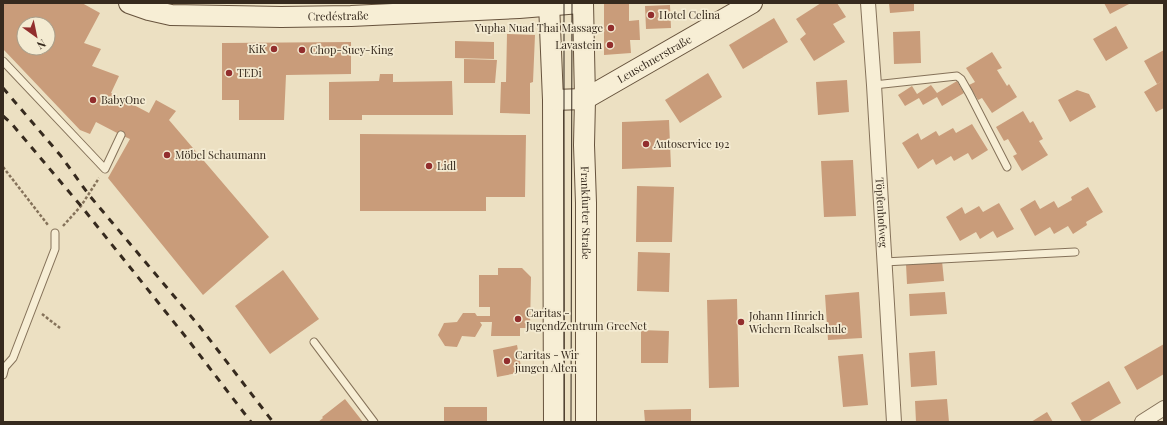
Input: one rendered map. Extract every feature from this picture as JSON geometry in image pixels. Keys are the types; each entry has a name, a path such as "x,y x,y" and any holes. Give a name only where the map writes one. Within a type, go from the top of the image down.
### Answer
{"main road":[{"name":"Credéstraße","path":"129,3 149,10 173,9 281,17 351,16 549,5"},
{"path":"554,422 553,100 549,5 580,3"},
{"name":"Frankfurter Straße","path":"583,3 586,203 586,422"},
{"name":"Leuschnerstraße","path":"553,100 585,99 752,3"}],"street":[{"name":"Töpfenhofweg","path":"868,3 894,422"},
{"path":"1142,422 1164,408"}],"lane":[{"path":"3,61 104,169 121,135"},
{"path":"874,85 957,76 961,79 969,92 1007,166"},
{"path":"3,375 6,366 13,358 55,249 55,234"},
{"path":"884,262 1075,252"},
{"path":"314,342 374,422"}],"path":[{"path":"3,167 55,234"},
{"path":"73,216 94,188"},
{"path":"33,306 60,328"}],"building":[{"path":"3,3 82,3 100,13 84,43 101,49 92,66 119,76 111,93 149,113 156,100 176,111 169,120 269,237 203,295 108,178 130,139 96,122 90,134 80,130 3,49"},
{"path":"604,3 629,3 629,21 639,20 640,40 630,40 631,53 604,55"},
{"path":"821,3 837,3 846,17 833,24 845,42 814,61 800,39 806,34 796,19"},
{"path":"889,3 914,3 914,11 890,13"},
{"path":"1104,3 1131,3 1110,14"},
{"path":"670,5 671,28 646,29 645,6"},
{"path":"774,18 788,42 743,69 729,45"},
{"path":"1116,26 1128,48 1106,61 1093,39"},
{"path":"920,31 921,63 894,64 893,32"},
{"path":"507,34 535,35 533,82 530,83 530,114 500,113 501,82 506,82"},
{"path":"455,41 494,42 494,59 455,58"},
{"path":"351,42 351,74 286,75 284,120 239,120 239,100 222,100 222,43"},
{"path":"1164,50 1164,80 1157,84 1144,61"},
{"path":"992,52 1002,68 997,70 1007,86 1009,84 1017,97 992,113 982,98 978,100 969,85 975,82 966,68"},
{"path":"464,59 497,60 495,83 464,83"},
{"path":"708,73 722,97 680,123 665,100"},
{"path":"380,74 393,74 393,82 452,81 453,115 362,115 362,120 329,120 329,82 379,81"},
{"path":"847,80 849,112 818,115 816,82"},
{"path":"1164,80 1164,108 1156,112 1144,92"},
{"path":"957,81 964,93 942,106 937,97 923,105 919,98 905,106 898,95 912,86 917,94 931,85 937,93"},
{"path":"1077,90 1089,94 1096,107 1070,122 1058,100"},
{"path":"1023,111 1030,123 1033,121 1043,139 1039,141 1048,155 1022,171 1013,156 1017,154 1008,139 1004,141 996,127"},
{"name":"Autoservice 192","path":"669,120 671,167 622,169 622,122"},
{"path":"972,124 988,150 972,160 968,153 954,161 951,156 936,165 933,159 918,169 902,143 918,133 921,140 936,131 939,136 953,128 956,133"},
{"name":"Lidl","path":"360,134 526,135 525,197 486,197 486,211 360,211"},
{"path":"853,160 856,216 824,217 821,161"},
{"path":"637,186 674,187 672,242 636,242"},
{"path":"1088,187 1103,212 1086,222 1087,225 1073,234 1068,226 1054,234 1050,227 1035,236 1020,209 1035,200 1040,209 1054,201 1058,208 1072,200 1071,197"},
{"path":"999,203 1014,229 997,238 993,231 980,239 976,232 960,241 946,217 962,207 965,214 979,206 983,212"},
{"path":"638,252 670,253 669,292 637,291"},
{"path":"942,261 944,281 907,284 906,264"},
{"path":"498,268 522,268 531,277 530,328 520,328 520,336 491,336 492,322 480,322 482,325 475,337 462,336 457,347 445,346 438,335 444,323 457,322 463,313 475,313 477,316 490,316 490,307 479,307 479,275 498,275"},
{"path":"283,270 319,319 270,354 235,306"},
{"path":"859,292 862,338 828,340 825,295"},
{"path":"945,292 947,314 910,316 909,294"},
{"path":"737,299 739,387 709,388 707,300"},
{"path":"641,330 669,331 668,363 641,363"},
{"path":"1164,344 1164,374 1137,390 1124,367"},
{"name":"Caritas - Wir jungen Alten","path":"517,345 522,372 497,377 493,350"},
{"path":"935,351 937,385 911,387 909,353"},
{"path":"863,354 868,405 843,407 838,356"},
{"path":"1109,381 1121,403 1088,422 1082,422 1071,403"},
{"path":"345,399 363,422 318,422 323,418 322,417"},
{"path":"947,399 949,422 916,422 915,401"},
{"path":"444,407 487,407 487,422 444,422"},
{"path":"691,409 691,422 645,422 644,410"},
{"path":"1047,412 1053,422 1031,422"}],"tram line":[{"path":"564,3 564,422"},
{"path":"571,422 572,3"}],"railway":[{"path":"3,88 61,156 89,195 200,327 273,422"},
{"path":"3,116 11,123 81,206 189,341 251,422"}],"place":[{"name":"Hotel Celina","path":"651,15"},
{"name":"Yupha Nuad Thai Massage","path":"611,28"},
{"name":"Lavastein","path":"610,45"},
{"name":"KiK","path":"274,49"},
{"name":"Chop-Suey-King","path":"302,50"},
{"name":"TEDi","path":"229,73"},
{"name":"BabyOne","path":"93,100"},
{"name":"Autoservice 192","path":"646,144"},
{"name":"Möbel Schaumann","path":"167,155"},
{"name":"Lidl","path":"429,166"},
{"name":"Caritas - JugendZentrum GreeNet","path":"518,319"},
{"name":"Johann Hinrich Wichern Realschule","path":"741,322"},
{"name":"Caritas - Wir jungen Alten","path":"507,361"}]}
